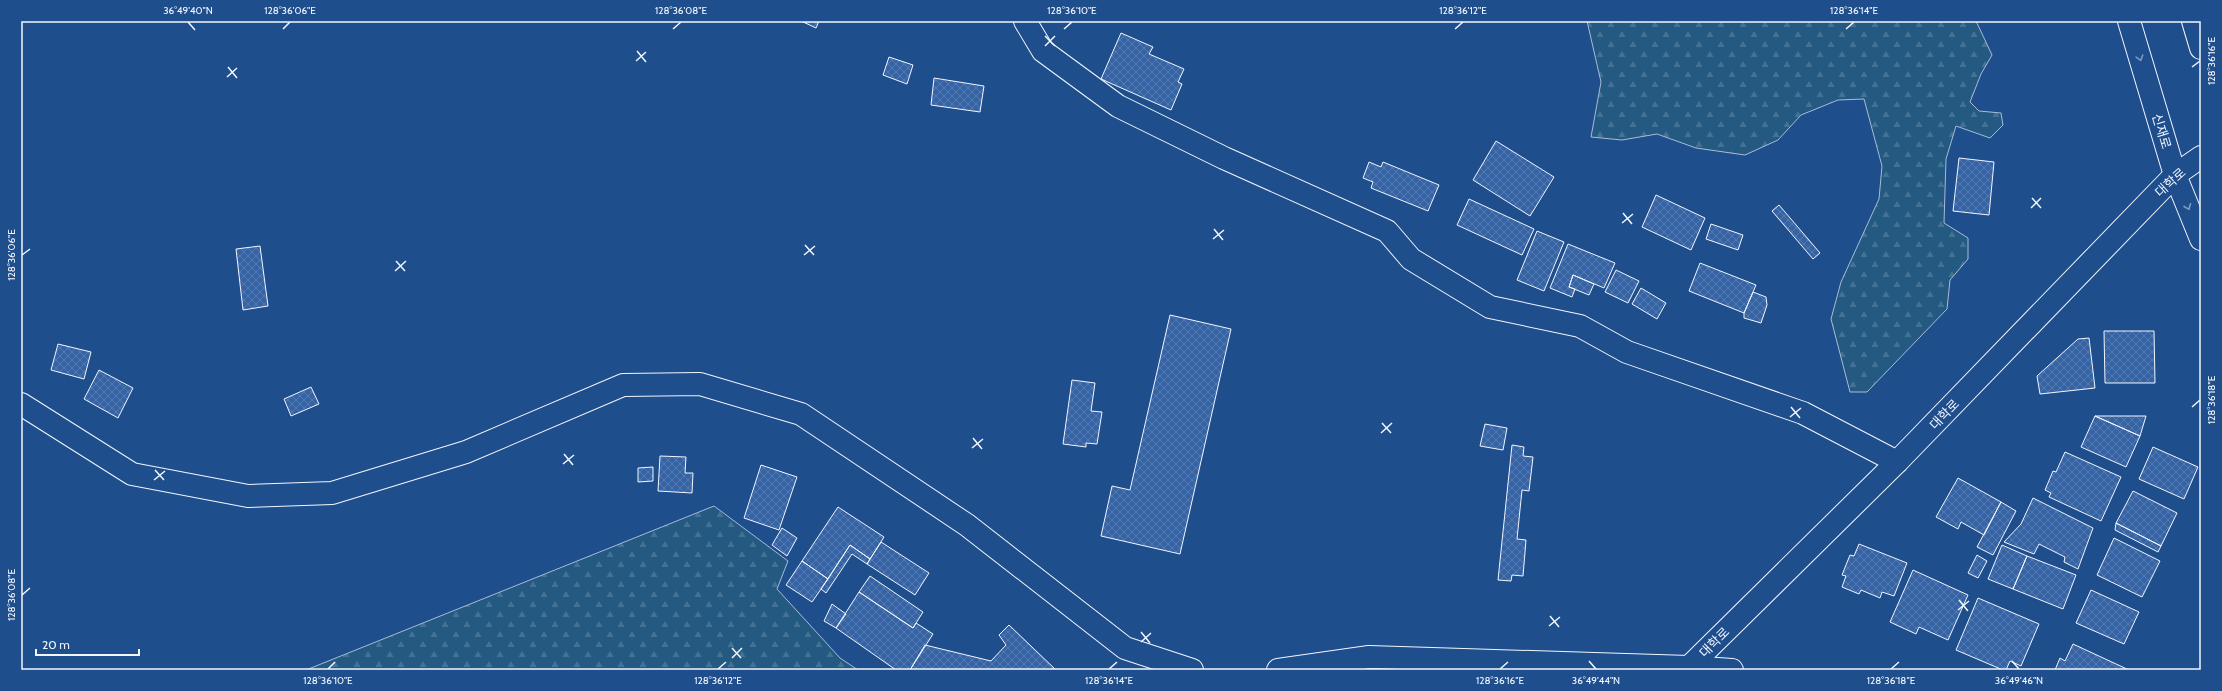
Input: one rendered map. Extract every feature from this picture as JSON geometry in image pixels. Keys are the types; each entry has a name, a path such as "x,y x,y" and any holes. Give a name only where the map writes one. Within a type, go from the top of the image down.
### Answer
{"street":[{"path":"1026,21 1043,51 1118,106 1224,158 1387,231 1411,259 1490,307 1580,326 1627,352 1803,413 1897,462"},
{"name":"신재로","path":"2129,21 2175,176 2201,239"},
{"path":"2193,21 2201,48"},
{"name":"대학로","path":"1687,668 1897,462 2175,176 2201,157"},
{"path":"21,404 132,474 248,496 332,493 466,452 623,385 700,384 801,414 967,525 1125,648 1192,670"},
{"path":"1278,670 1369,657 1732,670"}],"green space":[{"path":"1587,21 1976,21 1992,55 1981,74 1970,102 1979,111 2001,113 2003,125 1990,138 1956,126 1946,159 1944,223 1968,238 1968,259 1950,280 1947,309 1867,392 1850,392 1831,319 1841,282 1879,199 1882,166 1864,99 1838,100 1801,115 1778,140 1745,155 1696,148 1657,134 1622,140 1591,137 1601,82"},
{"path":"714,506 788,561 777,589 840,658 858,670 306,670"}],"building":[{"path":"801,21 819,21 816,28"},
{"path":"1121,33 1153,47 1149,54 1184,69 1178,82 1182,84 1171,110 1101,79"},
{"path":"889,57 913,65 907,84 883,75"},
{"path":"934,78 984,86 980,112 931,105"},
{"path":"1496,141 1554,177 1530,216 1473,180"},
{"path":"1959,158 1994,162 1989,215 1953,211"},
{"path":"1369,162 1381,167 1383,162 1439,185 1428,211 1371,188 1373,182 1363,178"},
{"path":"1656,195 1705,218 1691,250 1642,227"},
{"path":"1469,199 1534,229 1522,255 1457,225"},
{"path":"1779,205 1820,253 1813,259 1772,211"},
{"path":"1711,224 1743,235 1738,250 1706,239"},
{"path":"1537,231 1564,242 1544,291 1517,280"},
{"path":"1568,244 1615,263 1604,288 1573,275 1569,287 1575,289 1572,297 1550,288"},
{"path":"260,246 268,306 243,310 236,249"},
{"path":"1700,263 1756,285 1744,313 1689,291"},
{"path":"1616,270 1639,281 1628,303 1605,292"},
{"path":"1573,275 1594,284 1589,295 1569,287"},
{"path":"1641,288 1666,303 1657,319 1632,304"},
{"path":"1753,292 1766,297 1767,305 1761,323 1744,318 1744,313"},
{"path":"1170,315 1231,329 1180,554 1101,536 1112,486 1130,490"},
{"path":"2104,331 2154,331 2155,383 2105,383"},
{"path":"2089,338 2095,388 2040,394 2037,376 2078,339"},
{"path":"58,344 91,352 84,379 51,370"},
{"path":"99,370 133,388 118,418 84,399"},
{"path":"1072,380 1095,383 1091,411 1102,412 1097,444 1086,443 1086,447 1063,444"},
{"path":"311,387 319,404 291,416 284,399"},
{"path":"2095,416 2140,436 2126,467 2081,447"},
{"path":"2095,416 2146,416 2140,436"},
{"path":"1485,424 1507,428 1503,450 1480,446"},
{"path":"1512,445 1524,447 1523,456 1533,457 1529,491 1522,490 1517,539 1526,540 1523,576 1512,575 1511,581 1498,580"},
{"path":"2153,447 2198,467 2184,499 2139,479"},
{"path":"2065,452 2121,477 2101,521 2049,497 2051,493 2045,490 2053,471 2056,472"},
{"path":"660,456 686,457 685,473 693,473 692,493 658,491"},
{"path":"761,465 797,477 779,530 744,518"},
{"path":"653,467 653,481 638,482 638,468"},
{"path":"1958,478 2001,502 1984,535 1961,522 1958,529 1936,517"},
{"path":"2133,491 2177,513 2161,546 2116,523"},
{"path":"2033,498 2093,528 2078,569 2064,562 2065,557 2039,544 2034,554 2004,542 2021,524"},
{"path":"2001,502 2016,511 1993,555 1977,547"},
{"path":"838,507 884,537 870,559 850,545 828,579 802,561"},
{"path":"2116,523 2161,546 2158,552 2115,530"},
{"path":"782,528 797,538 787,556 772,545"},
{"path":"2114,538 2160,561 2142,597 2097,575"},
{"path":"881,542 929,573 915,595 867,564"},
{"path":"1859,544 1907,563 1894,596 1882,592 1880,598 1861,590 1859,594 1842,587 1846,576 1842,575 1850,555 1854,556"},
{"path":"850,545 870,559 867,564 852,554 826,593 821,589"},
{"path":"2002,545 2027,556 2013,589 1988,579"},
{"path":"1977,555 1987,561 1978,578 1968,573"},
{"path":"2027,556 2076,575 2063,609 2013,589"},
{"path":"802,561 828,579 812,602 786,585"},
{"path":"1913,570 1968,595 1948,640 1919,627 1916,634 1890,622"},
{"path":"870,576 923,612 913,628 859,592"},
{"path":"2091,590 2139,612 2124,644 2076,623"},
{"path":"859,592 913,628 916,623 933,634 910,670 896,670 836,628"},
{"path":"1978,598 2039,624 2021,666 2010,661 2006,670 2003,670 1956,650"},
{"path":"832,604 846,614 836,628 824,621"},
{"path":"1009,625 1056,670 910,670 925,645 991,661 1006,645 999,635"},
{"path":"2073,644 2129,670 2055,670 2060,658 2065,661"}]}
